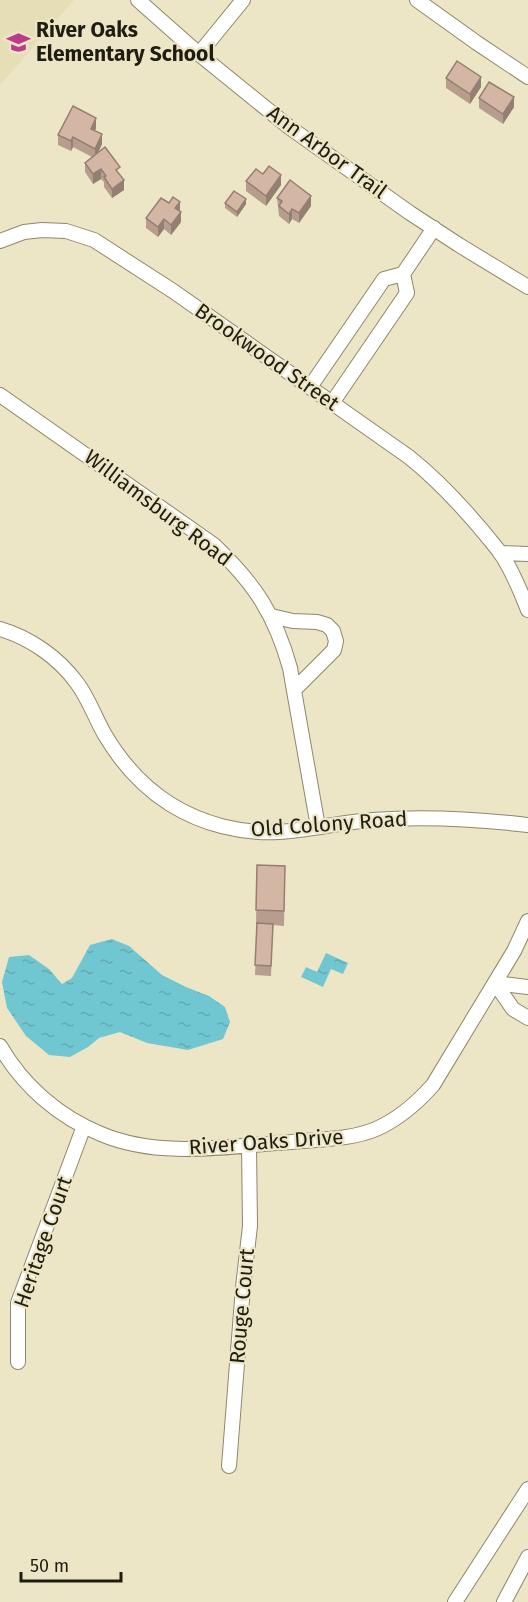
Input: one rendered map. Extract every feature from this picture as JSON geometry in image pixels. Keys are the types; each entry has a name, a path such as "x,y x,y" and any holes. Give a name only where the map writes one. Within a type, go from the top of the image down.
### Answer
{"street":[{"name":"Ann Arbor Trail","path":"138,0 199,54 289,127 434,228 528,287"},
{"path":"199,54 243,0"},
{"path":"417,0 528,77"},
{"path":"310,387 384,279 403,274 434,228"},
{"name":"Brookwood Street","path":"0,241 24,232 66,231 94,240 173,291 423,468 457,501 500,553 528,610"},
{"path":"332,403 407,293 403,274"},
{"name":"Williamsburg Road","path":"0,394 214,545 249,582 271,616 290,668 318,827"},
{"path":"500,553 528,554"},
{"path":"271,616 292,621 317,622 327,625 333,631 336,641 334,650 294,690"},
{"name":"Old Colony Road","path":"0,629 33,643 58,661 85,695 105,735 121,759 143,783 169,803 204,821 240,830 279,832 373,820 425,817 477,819 528,825"},
{"path":"495,984 528,921"},
{"path":"495,984 528,987"},
{"path":"495,984 513,1009 528,1018"},
{"name":"River Oaks Drive","path":"0,1046 24,1080 40,1096 70,1118 113,1138 156,1147 190,1149 348,1137 375,1130 396,1119 418,1102 433,1085 495,984"},
{"name":"Heritage Court","path":"18,1362 18,1304 84,1126"},
{"name":"Rouge Court","path":"229,1466 250,1226 249,1145"},
{"path":"455,1602 528,1489"},
{"path":"504,1602 528,1557"}],"shaded area":[{"name":"River Oaks Elementary School","path":"0,0 74,0 0,85"}],"water":[{"path":"112,939 129,946 162,975 209,996 225,1007 230,1022 223,1039 188,1050 147,1043 120,1032 99,1038 70,1057 49,1055 26,1036 7,1008 2,982 9,957 29,955 49,969 62,984 72,978 90,945"},
{"path":"326,953 348,963 343,974 331,969 323,987 301,977 306,967 317,972"}],"building":[{"path":"457,61 481,77 470,94 446,78"},
{"path":"489,82 514,97 503,114 479,98"},
{"path":"73,106 96,118 91,129 102,134 95,149 73,137 71,141 58,135"},
{"path":"105,147 120,167 116,170 124,180 112,189 101,169 93,174 85,163"},
{"path":"269,166 281,175 266,196 246,181 256,169 263,174"},
{"path":"290,180 311,196 299,213 292,209 289,214 279,206 282,201 277,198"},
{"path":"234,191 246,199 237,212 225,203"},
{"path":"173,197 180,202 175,208 181,212 171,225 164,219 158,227 146,218 161,198 169,203"},
{"path":"257,865 285,866 284,911 256,910"},
{"path":"257,923 273,924 271,966 255,965"}],"place":[{"name":"River Oaks Elementary School","path":"18,42"}]}
